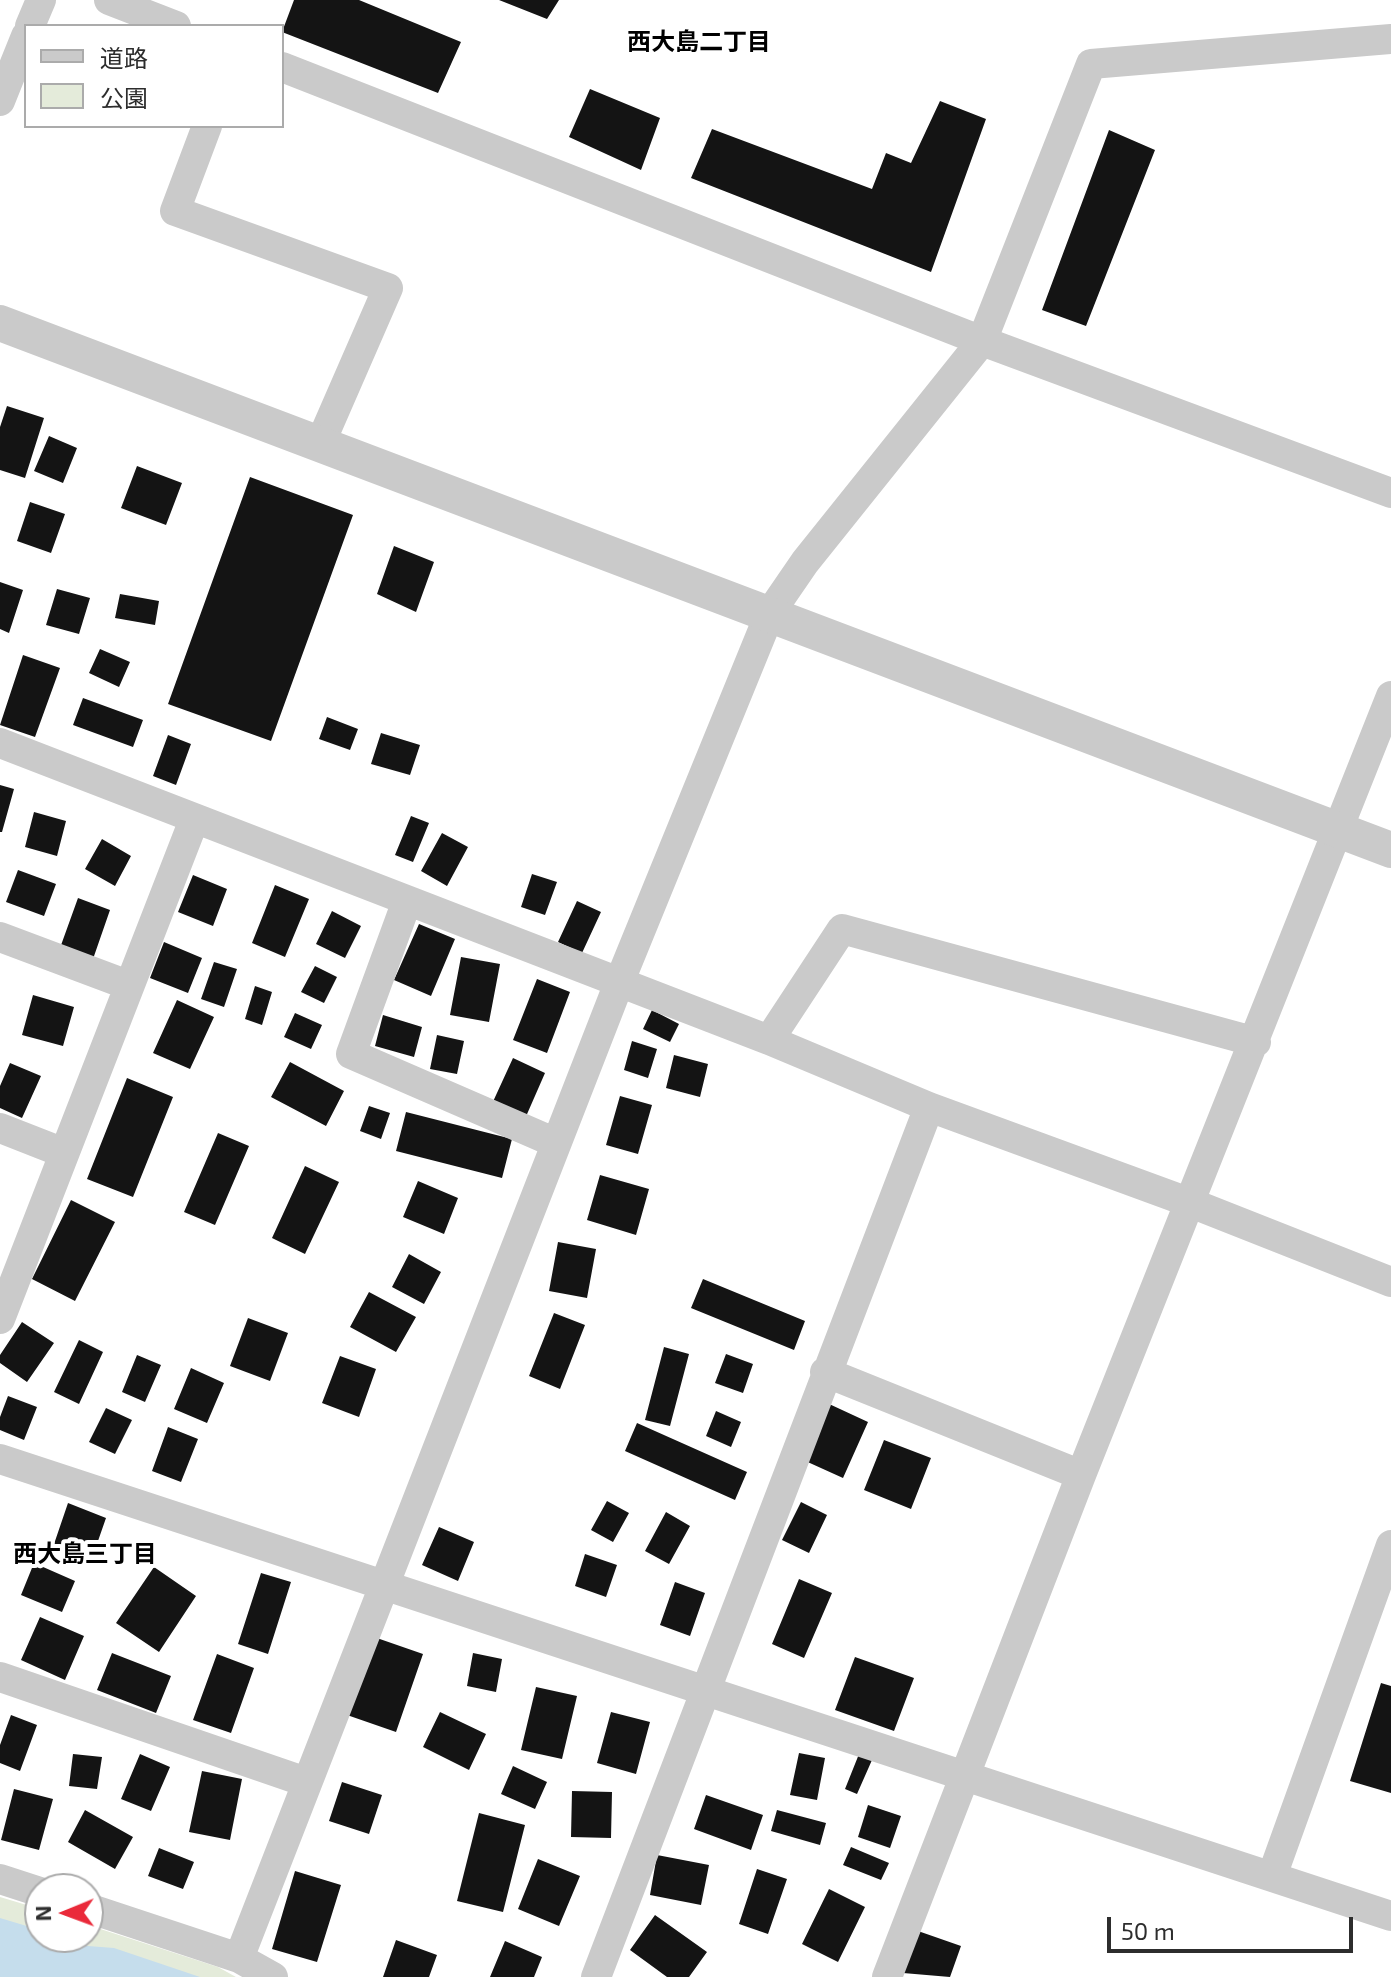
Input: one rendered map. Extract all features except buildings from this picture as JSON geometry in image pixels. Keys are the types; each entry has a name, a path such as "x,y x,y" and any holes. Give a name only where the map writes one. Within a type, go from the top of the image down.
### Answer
{"street":[{"path":"31,24 41,0"},
{"path":"109,0 171,24"},
{"path":"239,1958 619,983 770,613 805,562 982,341 1091,64 1391,39"},
{"path":"0,101 24,41"},
{"path":"284,68 982,341 1391,493"},
{"path":"206,128 175,211 388,288 320,444"},
{"path":"0,323 1391,850"},
{"path":"887,1977 1081,1475 1256,1042 1391,696"},
{"path":"0,743 769,1040 929,1107 1191,1203 1391,1282"},
{"path":"0,1319 194,820"},
{"path":"407,901 351,1054 556,1143"},
{"path":"769,1040 842,929 1256,1042"},
{"path":"0,937 128,985"},
{"path":"596,1977 929,1107"},
{"path":"0,1128 64,1153"},
{"path":"825,1372 1081,1475"},
{"path":"0,1459 1391,1916"},
{"path":"1272,1876 1391,1545"},
{"path":"0,1677 306,1782"},
{"path":"0,1879 24,1887"},
{"path":"104,1913 239,1958 273,1977"}],"green space":[{"path":"0,1897 24,1904 24,1953 104,1953 104,1930 218,1967 236,1977 0,1977"}],"water":[{"path":"0,1918 24,1925 24,1953 104,1953 104,1947 114,1948 200,1977 0,1977"}],"district":[{"name":"西大島二丁目","path":"699,42"},
{"name":"西大島三丁目","path":"85,1554"}]}
